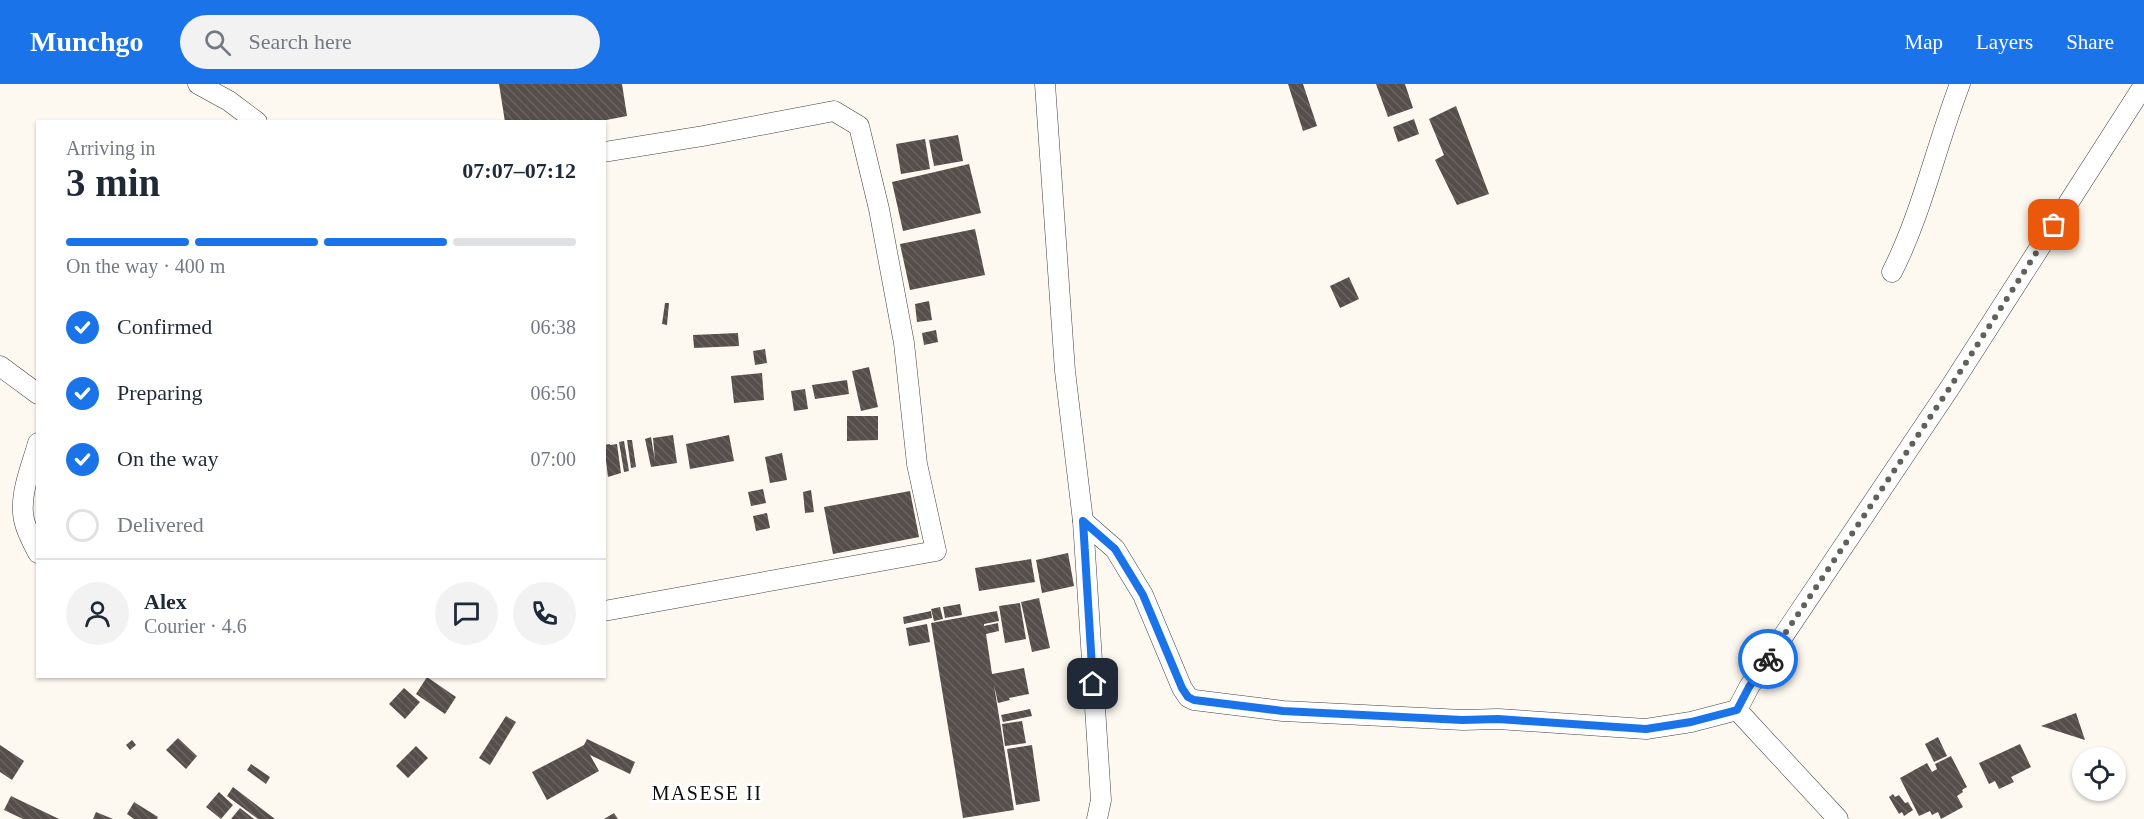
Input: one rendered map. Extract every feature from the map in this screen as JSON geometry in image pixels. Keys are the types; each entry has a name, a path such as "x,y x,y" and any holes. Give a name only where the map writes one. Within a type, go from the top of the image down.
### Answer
{"street":[{"path":"198,84 229,101 254,120"},
{"path":"1045,84 1065,371 1083,521 1101,800 1097,819"},
{"path":"1892,272 1907,242 1960,84"},
{"path":"1083,521 1115,549 1143,595 1182,688 1188,697 1194,700 1283,711 1462,720 1498,719 1646,729 1691,722 1737,710 1749,687 1951,386 2144,85"},
{"path":"606,152 834,111 859,126 879,209 904,343 917,464 936,551 606,611"},
{"path":"0,366 36,393"},
{"path":"36,451 24,497 23,512 36,548"},
{"path":"1737,710 1838,819"}],"building":[{"path":"499,84 622,84 627,116 606,120 505,120"},
{"path":"1288,84 1303,84 1317,126 1303,131"},
{"path":"1376,84 1405,84 1413,108 1388,117"},
{"path":"1456,106 1489,194 1457,205 1435,160 1444,155 1429,119"},
{"path":"1414,119 1419,134 1398,142 1393,127"},
{"path":"958,135 963,161 934,166 929,140"},
{"path":"925,139 930,169 901,174 896,144"},
{"path":"969,164 981,213 903,231 892,182"},
{"path":"975,229 985,275 910,290 900,244"},
{"path":"1349,277 1359,299 1340,308 1330,286"},
{"path":"929,301 932,320 917,322 915,304"},
{"path":"665,303 669,303 667,325 662,324"},
{"path":"936,330 938,342 924,345 922,333"},
{"path":"738,333 739,346 694,348 693,335"},
{"path":"765,349 767,363 755,365 753,351"},
{"path":"869,367 878,407 861,411 852,371"},
{"path":"762,373 764,400 734,403 731,376"},
{"path":"847,380 849,394 815,399 812,385"},
{"path":"805,389 808,409 794,411 791,391"},
{"path":"847,416 878,416 878,440 847,441"},
{"path":"673,435 677,463 651,467 645,439 651,437 655,460 653,438"},
{"path":"729,435 734,461 690,469 686,444"},
{"path":"627,440 632,440 636,467 631,468"},
{"path":"624,441 629,471 624,472 619,442"},
{"path":"617,444 621,473 608,477 606,461 606,445"},
{"path":"782,453 787,480 770,483 765,457"},
{"path":"763,489 766,503 751,506 748,492"},
{"path":"811,490 814,512 805,513 803,492"},
{"path":"910,491 919,537 833,554 824,507"},
{"path":"767,513 770,528 756,531 753,516"},
{"path":"1068,553 1074,586 1042,593 1036,560"},
{"path":"1031,559 1035,582 979,591 975,568"},
{"path":"1039,598 1050,648 1032,652 1021,602"},
{"path":"1020,603 1026,639 1005,643 999,606"},
{"path":"960,604 962,615 945,618 943,607"},
{"path":"940,607 943,619 934,621 931,609"},
{"path":"931,611 932,618 904,624 903,617"},
{"path":"997,611 999,621 984,624 984,626 998,623 999,631 986,634 992,674 1024,668 1029,694 998,703 994,685 1014,810 963,818 931,623"},
{"path":"927,624 930,642 909,646 906,628"},
{"path":"428,678 456,697 445,714 416,694"},
{"path":"404,688 420,702 405,719 389,704"},
{"path":"1030,709 1032,716 1003,722 1001,715"},
{"path":"2076,713 2085,740 2041,726"},
{"path":"506,716 516,722 490,765 479,758"},
{"path":"1022,721 1026,743 1005,746 1002,724"},
{"path":"1938,737 1947,756 1934,762 1925,744"},
{"path":"178,738 197,756 186,769 166,750"},
{"path":"587,739 635,762 630,774 590,755 599,771 547,800 532,772 584,745"},
{"path":"132,740 136,745 130,750 126,745"},
{"path":"2020,744 2031,767 2011,777 2014,782 1999,789 1995,781 1989,784 1979,763"},
{"path":"0,745 24,761 12,780 0,772"},
{"path":"1032,745 1040,801 1016,805 1007,749"},
{"path":"416,746 428,758 408,778 396,766"},
{"path":"1951,756 1967,787 1957,796 1963,807 1941,819 1938,812 1932,815 1930,811 1919,816 1900,778 1927,763 1932,772 1937,769 1935,764"},
{"path":"251,764 270,777 266,784 247,770"},
{"path":"233,787 275,819 258,819 227,796"},
{"path":"219,792 233,805 221,819 206,807"},
{"path":"1893,794 1895,797 1899,795 1905,803 1908,802 1913,810 1904,816 1902,812 1899,814 1889,797"},
{"path":"11,796 59,819 23,819 4,810"},
{"path":"134,802 158,817 157,819 134,819 127,814"},
{"path":"240,808 254,819 231,819"},
{"path":"96,812 113,819 93,819"},
{"path":"614,813 618,819 604,819"}],"way so far":[{"path":"1768,659 1951,386 2054,225"}],"district":[{"name":"MASESE II","path":"707,793"}],"route":[{"path":"1093,684 1083,521 1115,549 1143,595 1182,688 1188,697 1194,700 1283,711 1462,720 1498,719 1646,729 1691,722 1737,710 1768,659"}]}
